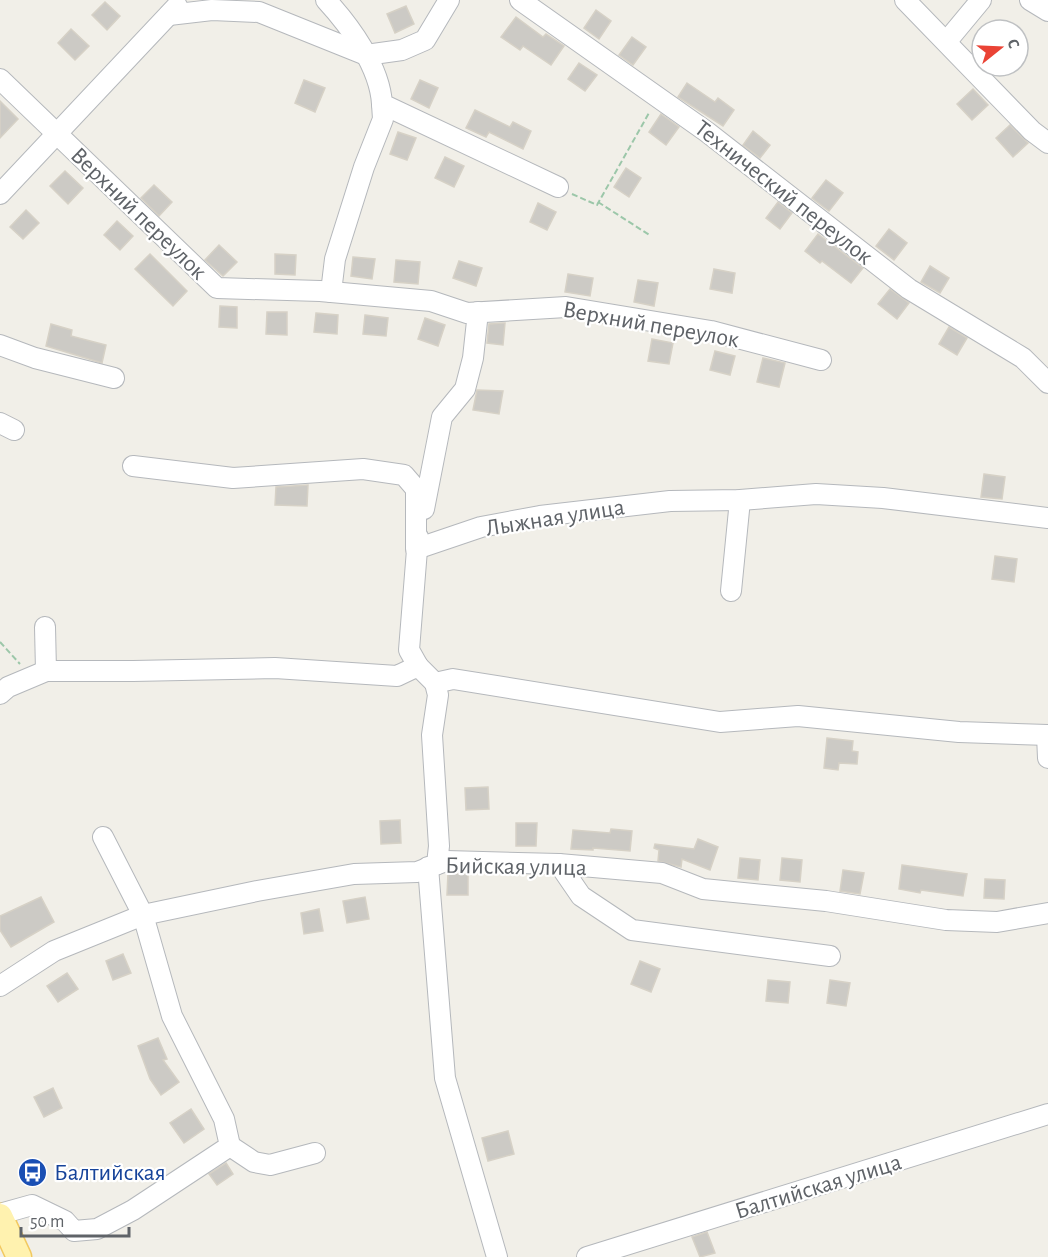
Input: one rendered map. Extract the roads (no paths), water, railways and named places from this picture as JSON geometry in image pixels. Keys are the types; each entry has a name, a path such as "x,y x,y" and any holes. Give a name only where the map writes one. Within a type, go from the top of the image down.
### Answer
{"main road":[{"path":"0,1215 18,1257"}],"street":[{"path":"0,194 183,0"},
{"path":"326,0 346,22 366,55 382,94 383,119 364,167 335,259 331,292"},
{"path":"169,15 212,10 259,12 366,55 402,50 425,40 449,0"},
{"name":"Технический переулок","path":"520,0 707,132 909,288 1023,358 1048,384"},
{"path":"905,0 1032,131 1048,143"},
{"path":"947,41 981,0"},
{"path":"1030,0 1048,11"},
{"name":"Верхний переулок","path":"0,79 217,288 331,292 431,301 467,313 566,306 711,331 821,360"},
{"path":"382,104 558,187"},
{"path":"416,549 442,417 465,388 473,358 478,312"},
{"path":"0,345 35,358 114,378"},
{"path":"133,466 233,478 363,469 404,475 416,489 416,549 409,650 418,666 435,683 438,695 432,735 439,846 433,866 445,1078 496,1257"},
{"name":"Лыжная улица","path":"416,549 481,527 540,516 670,501 740,500 827,494 884,498 1048,518"},
{"path":"731,591 740,500"},
{"path":"39,674 45,627"},
{"path":"0,694 8,687 39,674 275,668 397,676 418,666"},
{"path":"435,683 453,679 720,722 798,716 959,732 1048,735 1048,758"},
{"path":"103,837 143,915 172,1016 224,1119 230,1146 254,1162 270,1165 315,1153"},
{"name":"Бийская улица","path":"0,986 54,951 143,915 257,891 354,874 417,872 446,861 559,864 662,873 703,889 826,901 946,920 997,922 1048,914"},
{"path":"559,864 581,896 632,930 830,956"},
{"name":"Балтийская улица","path":"587,1257 1048,1114"},
{"path":"0,1215 32,1205 65,1221 74,1231 97,1229 133,1210 230,1146"}],"place":[{"name":"Балтийская","path":"33,1172"}]}
